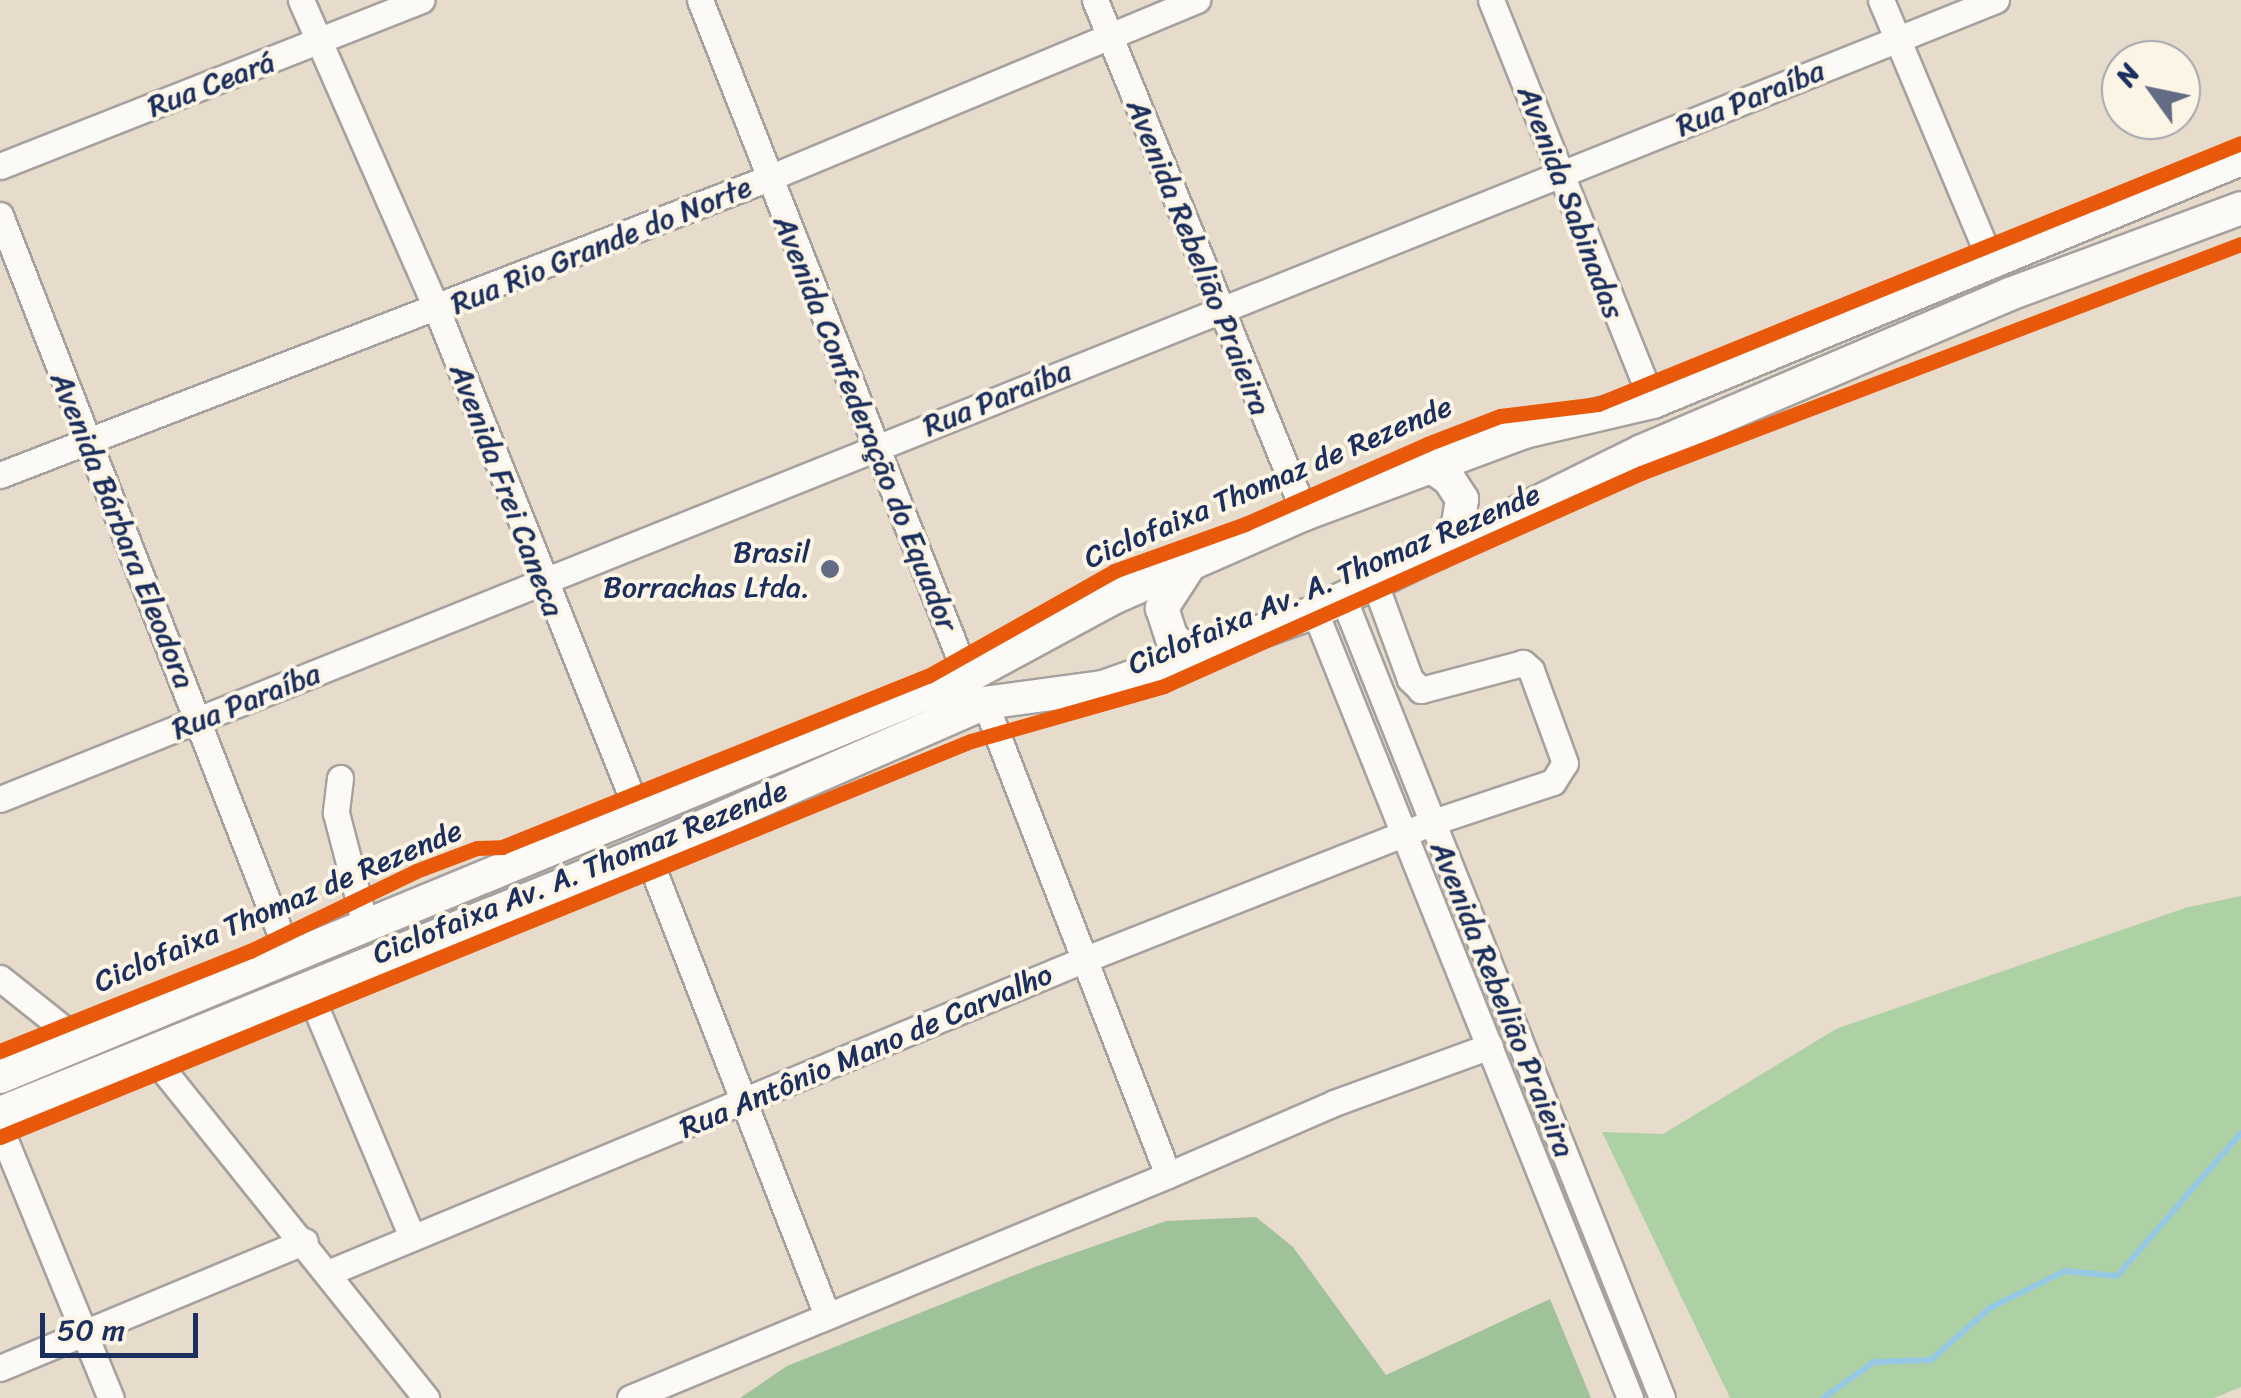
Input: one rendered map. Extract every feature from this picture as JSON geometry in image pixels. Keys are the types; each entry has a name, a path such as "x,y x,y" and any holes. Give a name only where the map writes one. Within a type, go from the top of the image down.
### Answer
{"main road":[{"path":"0,1112 646,851 976,690 1191,563 1305,514 1524,432 1653,402 1990,259 2241,159"},
{"path":"0,1077 84,1046 364,924 638,815 976,690 1103,688 1329,606 1642,451 2010,294 2241,208"},
{"path":"1430,466 1449,479 1462,499 1458,525 1437,553"},
{"path":"1191,563 1162,608 1172,638 1195,656"}],"street":[{"name":"Avenida Frei Caneca","path":"301,0 437,310 542,582 638,815"},
{"name":"Rua Ceará","path":"0,166 421,0"},
{"name":"Avenida Confederação do Equador","path":"700,0 1168,1175"},
{"name":"Avenida Rebelião Praieira","path":"1094,0 1218,310 1305,514"},
{"name":"Rua Rio Grande do Norte","path":"0,474 85,438 437,310 769,178 1108,33 1196,0"},
{"name":"Avenida Sabinadas","path":"1492,0 1653,402"},
{"path":"1881,0 1990,259"},
{"name":"Rua Paraíba","path":"0,799 1996,0"},
{"name":"Avenida Bárbara Eleodora","path":"0,215 289,956"},
{"name":"Rua Antônio Mano de Carvalho","path":"330,1272 411,1234 747,1102 1084,960 1404,833 1553,782 1565,762 1523,663 1420,690 1410,679 1375,584"},
{"name":"Avenida Rebelião Praieira","path":"1329,606 1433,822 1662,1398"},
{"name":"Avenida Rebelião Praieira","path":"1329,606 1404,833 1630,1398"},
{"path":"340,778 336,813 364,924"},
{"path":"646,851 747,1102 827,1316"},
{"path":"0,978 84,1046"},
{"path":"308,987 411,1234"},
{"path":"1479,1018 1506,1006"},
{"path":"630,1398 1334,1102 1490,1046"},
{"path":"148,1051 330,1272 426,1398"},
{"path":"0,1128 111,1398"},
{"path":"0,1368 305,1242"}],"green space":[{"path":"2241,896 2241,1387 2214,1398 1730,1398 1602,1132 1663,1134 1836,1029 2185,908"},
{"path":"1256,1217 1293,1247 1386,1375 1550,1299 1591,1398 740,1398 787,1366 1040,1265 1166,1221"}],"waterway":[{"path":"1823,1398 1874,1362 1931,1360 1990,1308 2065,1271 2117,1276 2241,1133"}],"cycle path":[{"name":"Ciclofaixa Thomaz de Rezende","path":"0,1051 250,951 416,871 477,848 502,847 928,676 1114,571 1245,524 1427,444 1500,416 1598,404 2241,143"},
{"name":"Ciclofaixa Av. A. Thomaz Rezende","path":"0,1137 971,741 1164,686 1641,473 2241,244"}],"place":[{"name":"Brasil Borrachas Ltda.","path":"830,569"}]}
